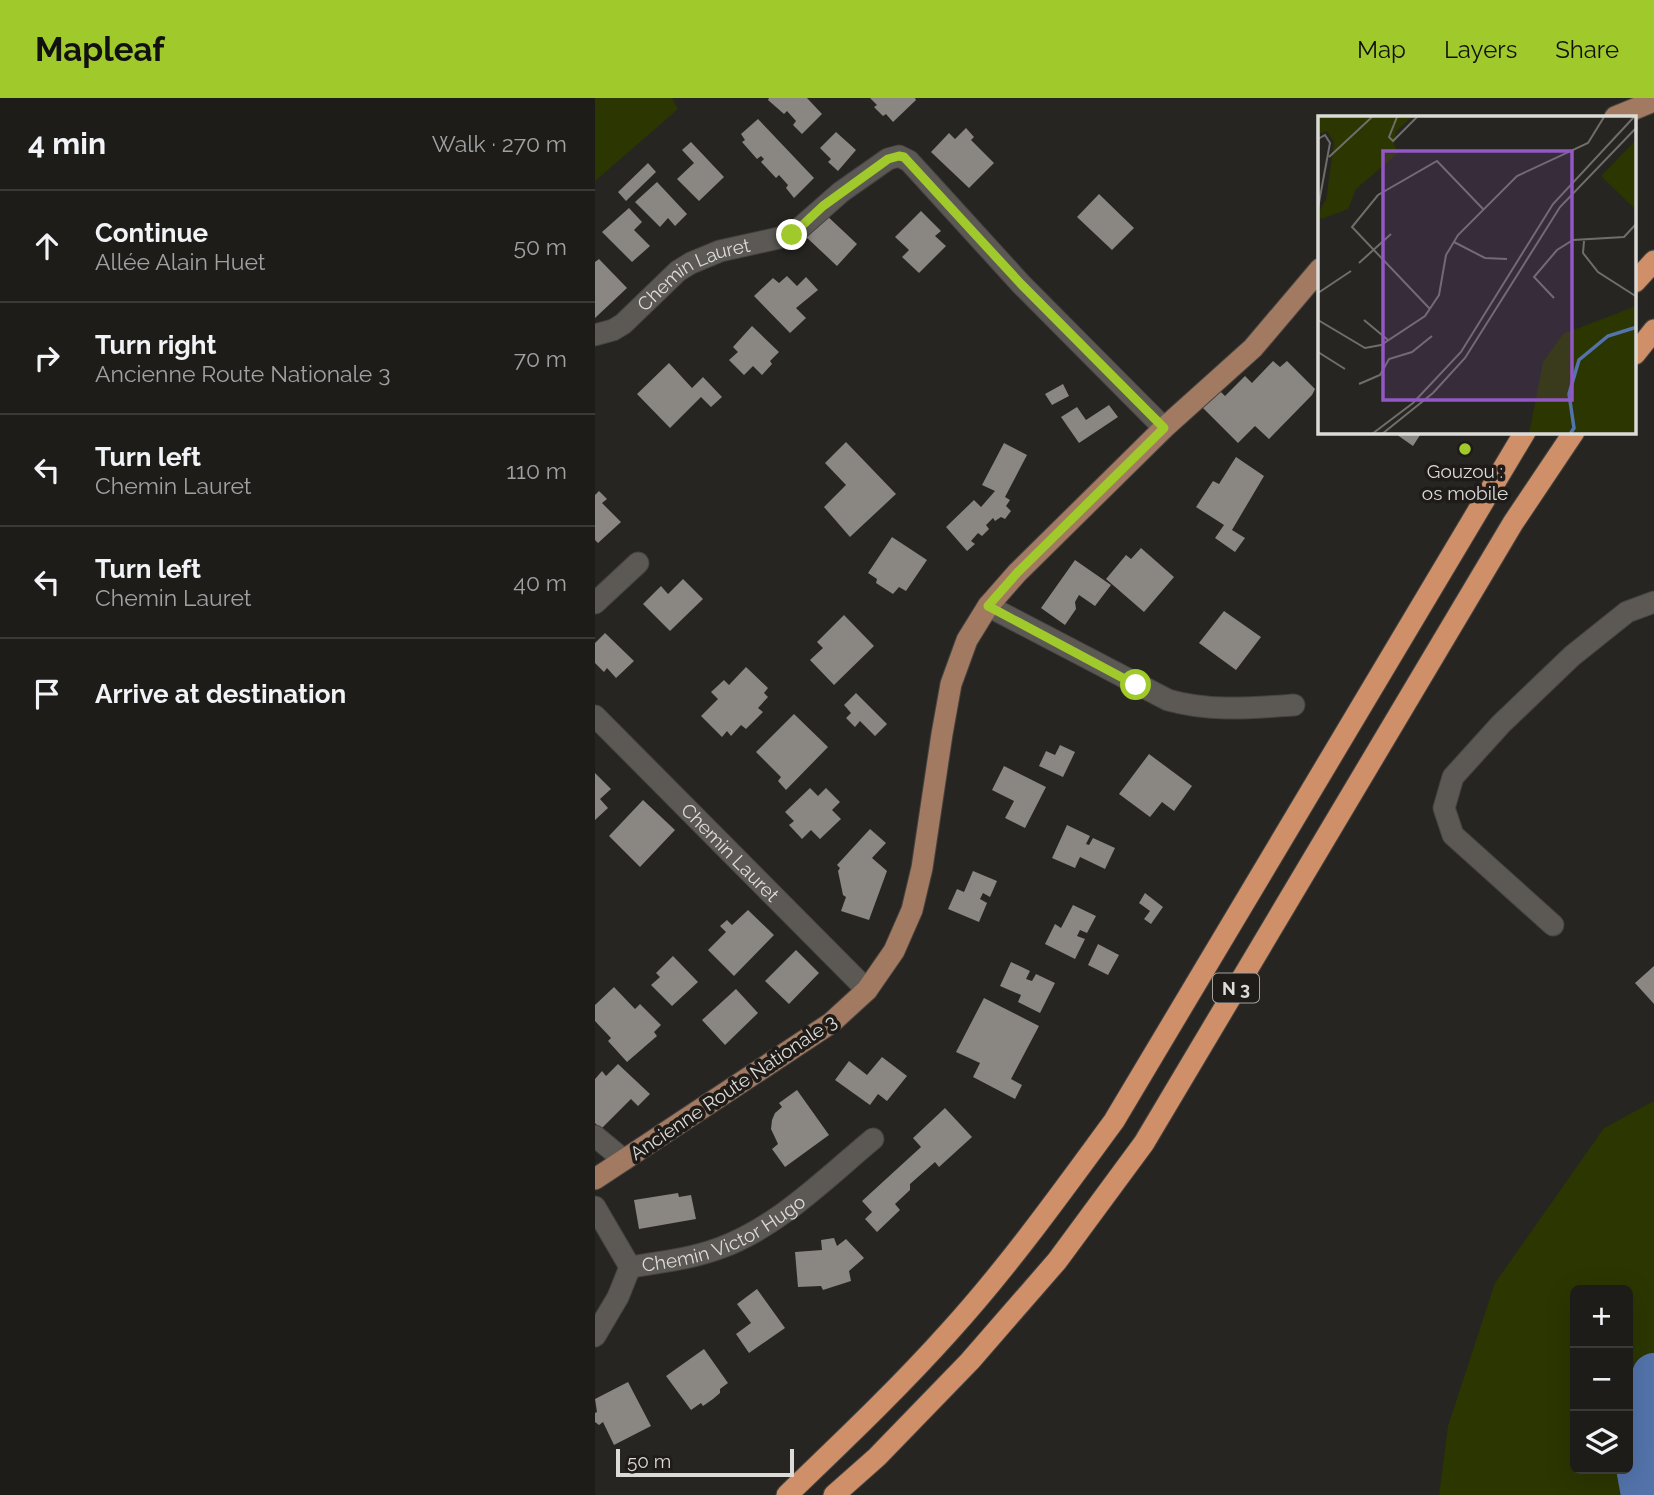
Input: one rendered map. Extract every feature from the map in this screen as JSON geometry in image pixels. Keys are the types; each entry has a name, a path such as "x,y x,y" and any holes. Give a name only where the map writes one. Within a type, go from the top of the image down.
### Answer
{"highway":[{"path":"1637,280 1654,261"},
{"path":"1637,351 1654,330"},
{"name":"N 3","path":"787,1495 859,1426 950,1331 1036,1228 1114,1121 1524,434"},
{"name":"N 3","path":"834,1495 877,1457 970,1361 1058,1261 1144,1143 1513,523 1573,434"}],"main road":[{"path":"1617,116 1654,101"},
{"name":"Ancienne Route Nationale 3","path":"595,1179 831,1023 867,990 894,951 912,910 922,868 951,684 967,640 988,606 1017,573 1164,428 1253,348 1318,271"}],"street":[{"name":"Chemin Lauret","path":"595,335 623,324 678,271 691,263 720,251 792,235 841,192 888,159 899,156 904,157 1021,284 1164,428"},
{"path":"595,603 638,563"},
{"path":"1553,925 1453,835 1444,808 1453,777 1501,724 1572,656 1627,612 1654,602"},
{"path":"988,606 1168,700 1193,707 1227,709 1294,705"},
{"name":"Chemin Lauret","path":"595,716 867,990"},
{"path":"595,1136 624,1160"},
{"name":"Chemin Victor Hugo","path":"595,1336 618,1297 630,1267 674,1260 720,1248 759,1229 793,1205 873,1139"},
{"path":"595,1207 630,1267"}],"green space":[{"path":"595,98 672,98 678,109 595,181"},
{"path":"1654,1101 1654,1495 1439,1495 1448,1426 1495,1283 1604,1128"}],"building":[{"path":"769,98 807,98 822,114 802,134 793,125 796,121 787,111 784,114"},
{"path":"870,98 916,100 893,122 874,107 877,105"},
{"path":"758,119 814,178 794,198 779,175 776,178 761,162 764,159 761,156 757,159 742,142 745,140 741,134"},
{"path":"966,128 974,137 971,140 994,163 969,188 931,152 949,133 955,139"},
{"path":"836,132 856,150 838,171 828,162 831,159 820,148"},
{"path":"691,142 724,177 699,201 677,179 694,163 682,150"},
{"path":"648,163 656,172 626,201 618,192"},
{"path":"657,182 687,214 675,226 668,218 660,227 635,202"},
{"path":"1099,194 1134,228 1112,250 1077,217"},
{"path":"629,208 642,222 634,230 650,246 632,262 602,232"},
{"path":"921,211 941,231 935,236 946,246 919,273 902,257 909,250 895,237"},
{"path":"824,213 857,244 837,266 804,235"},
{"path":"599,259 627,288 595,318 595,262"},
{"path":"787,276 797,286 806,277 818,290 796,308 806,318 790,333 754,296 773,278 779,283"},
{"path":"752,326 779,352 762,375 753,366 744,375 729,360 738,352 733,347"},
{"path":"1273,361 1280,367 1287,361 1315,389 1269,439 1255,426 1238,443 1198,403 1215,386 1225,396 1245,376 1252,383"},
{"path":"669,363 692,388 703,377 722,397 711,407 701,397 670,428 637,394"},
{"path":"1063,384 1069,396 1052,405 1045,394"},
{"path":"1109,405 1118,417 1079,443 1061,417 1077,407 1086,420"},
{"path":"1396,434 1421,434 1413,446"},
{"path":"846,442 896,494 850,537 824,507 846,485 825,463"},
{"path":"1004,443 1027,455 1005,497 1010,500 1006,506 1011,511 1005,519 1001,517 995,521 993,518 986,525 989,529 982,536 978,533 971,541 975,544 967,551 946,527 974,500 981,507 995,491 982,485"},
{"path":"1236,457 1264,476 1232,530 1245,538 1235,552 1215,538 1224,525 1196,507 1213,481 1219,484"},
{"path":"599,491 607,499 602,503 621,522 598,543 595,540 595,495"},
{"path":"892,537 927,560 906,591 899,587 893,594 876,583 877,579 868,573"},
{"path":"1141,548 1174,577 1144,612 1106,579 1126,555 1131,559"},
{"path":"1075,560 1111,585 1095,606 1079,595 1075,602 1076,609 1065,625 1041,608"},
{"path":"683,579 703,599 670,631 643,604 661,586 668,594"},
{"path":"1224,611 1261,637 1236,670 1199,643"},
{"path":"844,615 874,646 834,685 810,660 823,648 817,642"},
{"path":"605,633 634,661 616,678 607,668 604,672 595,663 595,643"},
{"path":"746,667 768,688 764,693 768,697 758,708 763,712 746,729 741,725 731,736 727,731 722,737 701,716 718,699 711,692 724,680 729,685"},
{"path":"856,693 887,724 875,736 860,721 855,727 846,718 851,713 844,705"},
{"path":"794,714 828,747 786,790 778,781 781,777 756,752"},
{"path":"1060,745 1075,752 1063,777 1039,766 1046,751 1055,755"},
{"path":"1149,754 1192,786 1174,811 1162,802 1150,817 1119,794"},
{"path":"1004,766 1046,787 1025,828 1005,818 1014,801 992,790"},
{"path":"595,773 611,789 600,799 608,808 595,820"},
{"path":"810,788 818,796 826,788 840,802 832,810 841,819 820,839 811,830 802,839 789,825 794,821 785,812"},
{"path":"643,800 675,830 640,867 609,836"},
{"path":"1067,825 1090,836 1086,844 1089,845 1093,838 1115,848 1105,869 1080,857 1075,868 1052,858"},
{"path":"870,829 886,843 872,858 887,871 869,920 841,911 846,897 843,895 838,871 840,868 837,865"},
{"path":"973,871 997,881 990,897 983,893 980,899 987,903 979,922 948,909 957,889 964,892"},
{"path":"1145,893 1163,907 1151,924 1144,919 1150,911 1139,903"},
{"path":"1073,905 1096,916 1087,933 1080,930 1077,936 1085,939 1075,959 1045,944 1055,924 1061,928"},
{"path":"748,910 774,935 734,976 708,950 726,932 720,926 727,920 732,925"},
{"path":"1098,944 1119,955 1108,975 1088,965"},
{"path":"796,950 819,973 789,1004 765,981"},
{"path":"673,956 698,982 672,1006 651,985 660,977 656,973"},
{"path":"1011,962 1030,971 1026,979 1032,981 1036,974 1055,983 1040,1013 1018,1002 1021,995 1000,986"},
{"path":"1654,966 1654,1004 1635,983"},
{"path":"614,987 635,1009 640,1004 661,1025 654,1032 657,1036 627,1062 608,1041 611,1038 595,1021 595,1005"},
{"path":"736,989 758,1013 725,1045 702,1020"},
{"path":"984,998 1039,1026 1011,1079 1022,1085 1015,1099 973,1077 980,1063 956,1052"},
{"path":"882,1057 907,1076 887,1101 878,1094 870,1105 835,1080 849,1061 867,1075"},
{"path":"618,1064 650,1094 638,1106 631,1099 601,1129 595,1123 595,1079 602,1071 606,1076"},
{"path":"797,1090 829,1135 785,1167 772,1149 778,1144 771,1129 772,1120 782,1107 779,1103"},
{"path":"945,1108 972,1137 939,1167 935,1162 910,1184 910,1190 895,1204 900,1210 877,1232 865,1219 872,1212 862,1201 921,1147 913,1138"},
{"path":"678,1193 679,1197 691,1195 696,1219 639,1229 634,1200"},
{"path":"834,1238 837,1246 846,1239 864,1258 849,1271 851,1281 823,1290 821,1286 798,1287 795,1252 822,1250 821,1240"},
{"path":"757,1289 785,1328 749,1353 736,1334 751,1323 737,1304"},
{"path":"704,1349 728,1383 713,1399 691,1410 666,1376"},
{"path":"628,1382 651,1426 614,1445 603,1422 599,1425 595,1422 595,1399"}],"waterway":[{"path":"1643,1495 1637,1462 1644,1406 1654,1375"}],"place":[{"name":"Gouzou : os mobile","path":"1465,449"}],"route":[{"path":"792,235 823,206 888,159 904,157 1021,284 1164,428 1017,573 988,606 1136,685"}]}
